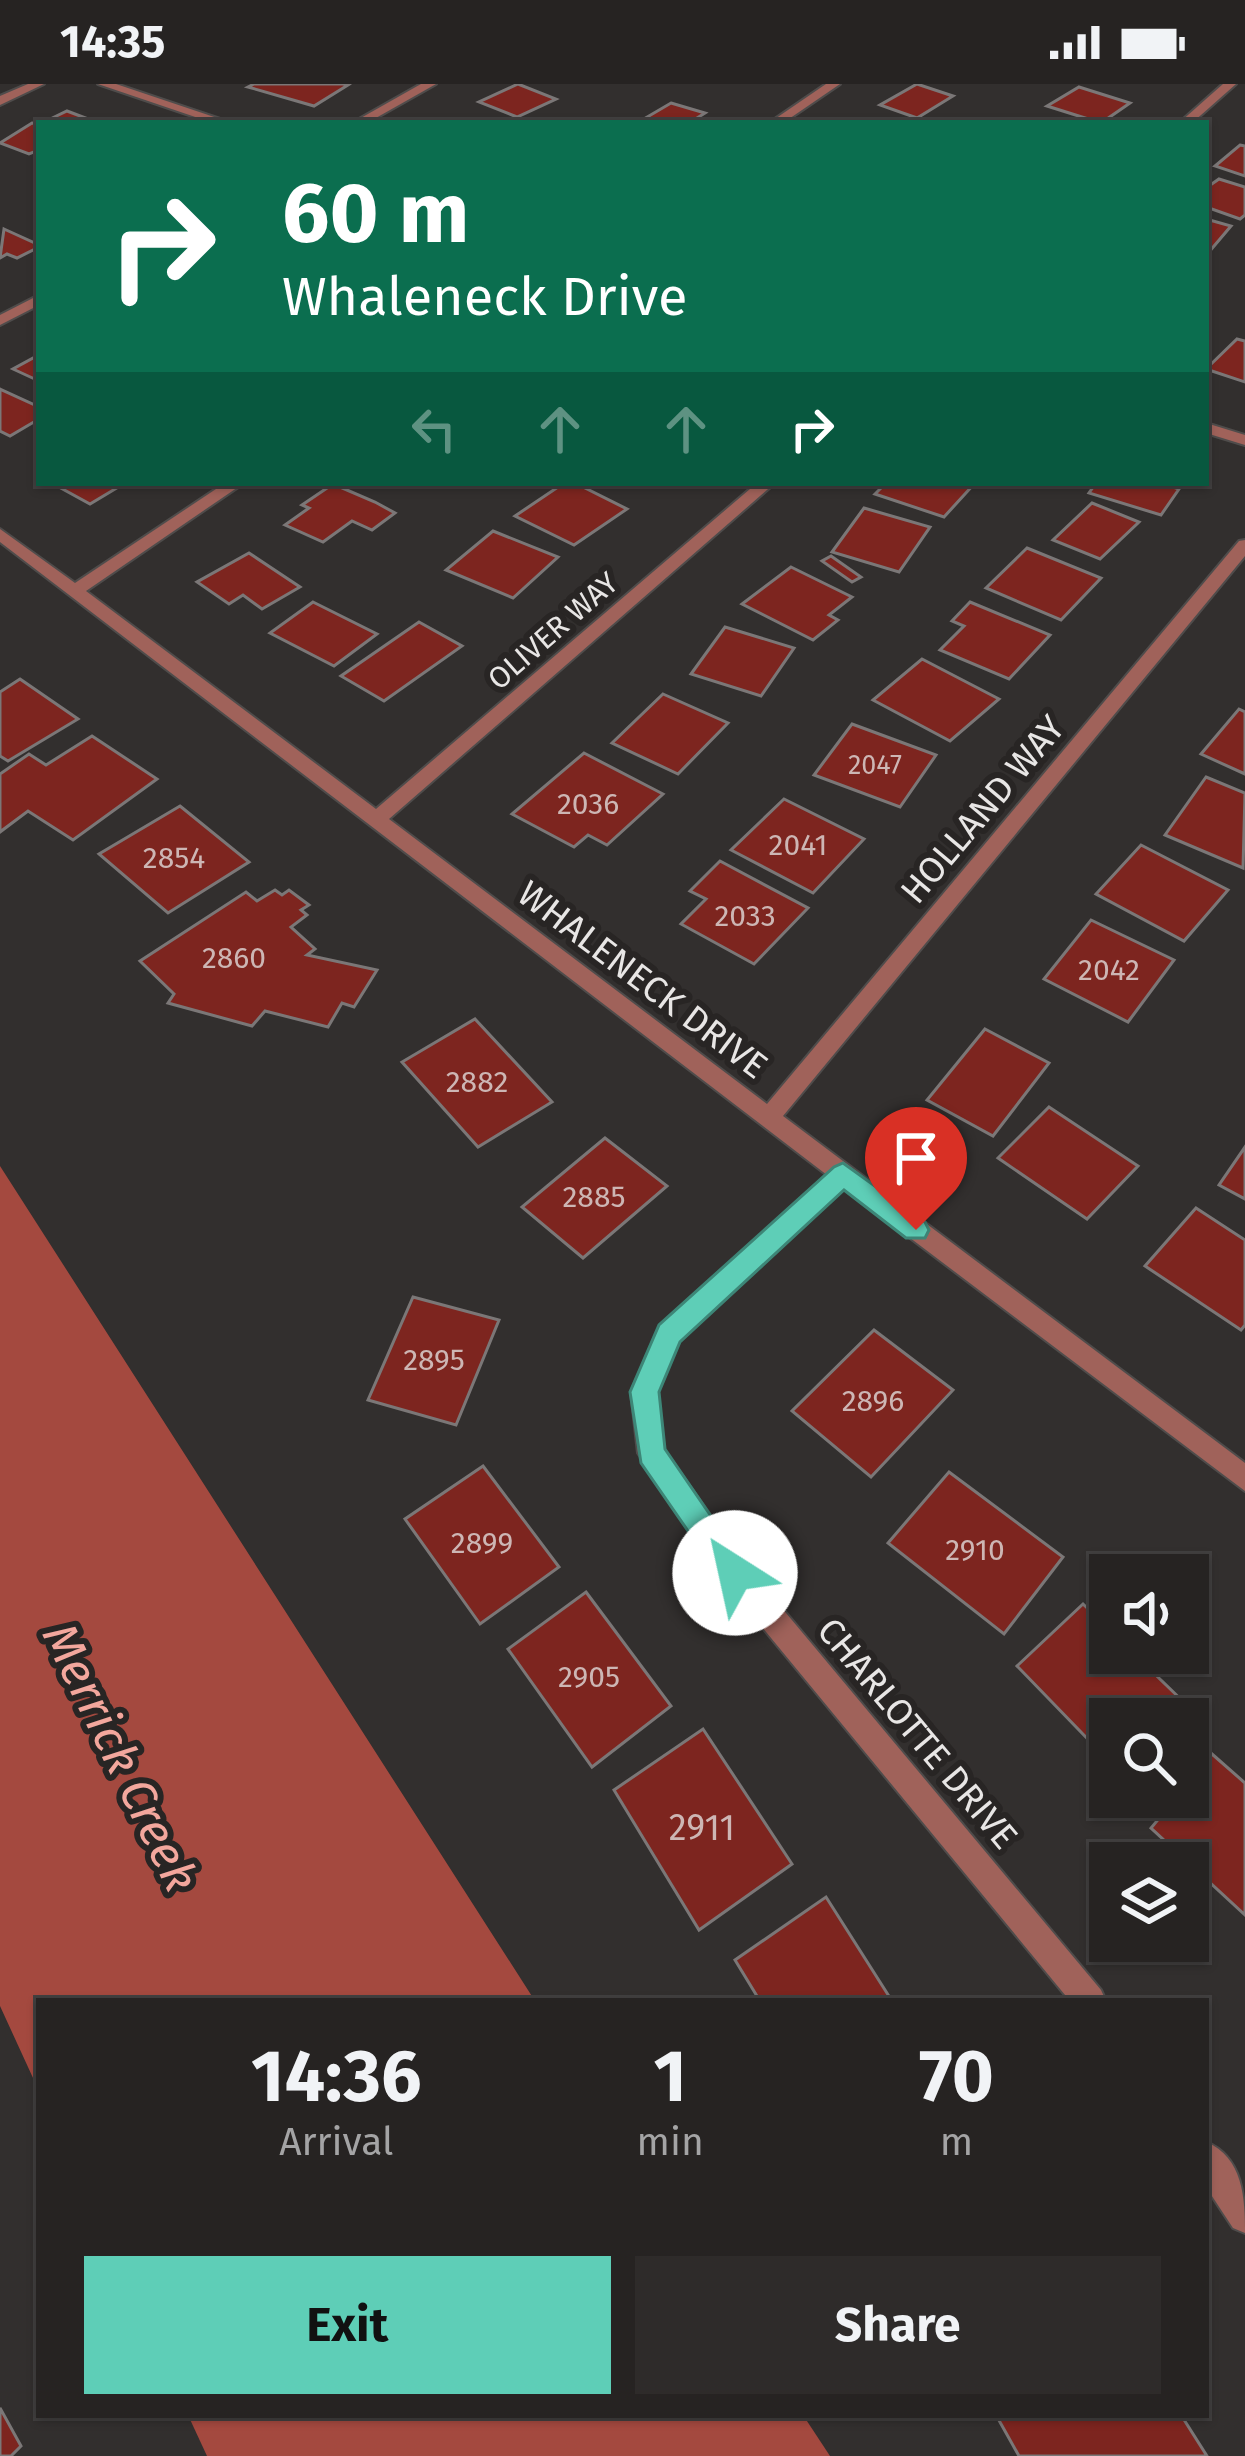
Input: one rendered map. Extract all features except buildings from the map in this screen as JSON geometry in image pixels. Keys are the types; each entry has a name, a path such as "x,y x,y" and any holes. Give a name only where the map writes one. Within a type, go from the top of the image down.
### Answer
{"street":[{"path":"0,101 38,84"},
{"path":"104,84 217,120"},
{"path":"364,120 430,84"},
{"path":"780,120 834,84"},
{"path":"1188,120 1230,84"},
{"path":"0,321 36,301"},
{"path":"1209,429 1245,440"},
{"path":"75,591 232,486"},
{"name":"OLIVER WAY","path":"375,820 763,486"},
{"name":"WHALENECK DRIVE","path":"0,534 1245,1480"},
{"name":"HOLLAND WAY","path":"770,1116 1245,545"},
{"name":"CHARLOTTE DRIVE","path":"843,1174 669,1334 644,1392 651,1454 735,1573 1088,1998"},
{"path":"1209,2162 1245,2216"}],"water":[{"name":"Merrick Creek","path":"0,1166 533,1998 36,1998 36,2084 0,2006"},
{"path":"189,2418 805,2418 830,2456 207,2456"}],"route":[{"path":"735,1573 651,1454 644,1392 669,1334 843,1174 916,1230"}]}
